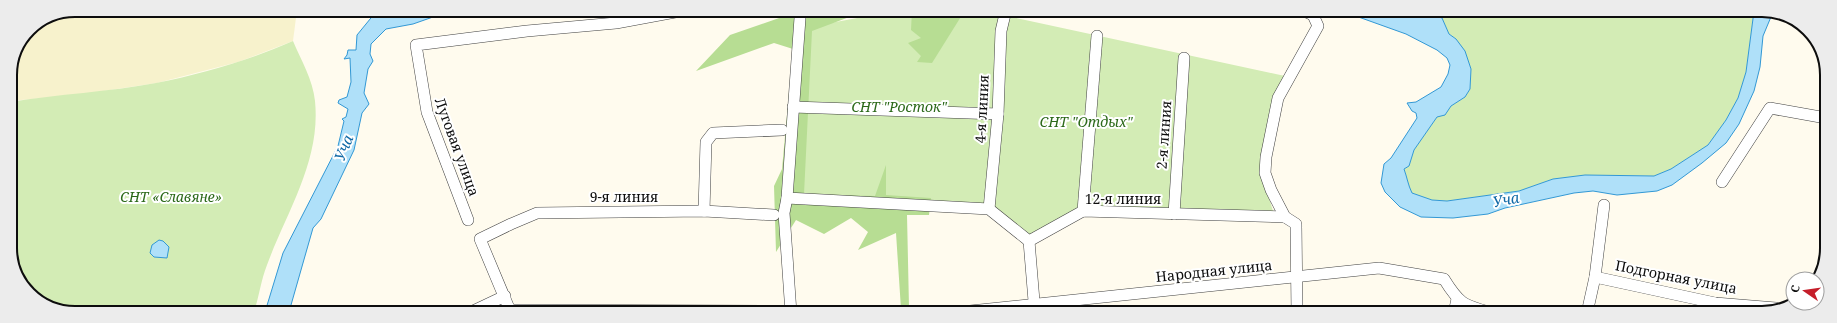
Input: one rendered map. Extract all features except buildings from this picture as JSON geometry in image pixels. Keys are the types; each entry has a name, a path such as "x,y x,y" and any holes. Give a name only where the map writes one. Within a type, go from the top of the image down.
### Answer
{"street":[{"name":"Луговая улица","path":"468,220 427,112 416,45 527,31 616,23 648,17"},
{"name":"4-я линия","path":"989,209 998,114 1001,31 1004,17"},
{"path":"1297,306 1296,224 1285,217 1271,190 1265,173 1266,157 1278,98 1318,26 1314,17"},
{"path":"786,306 784,212 787,198 800,18"},
{"path":"1083,211 1097,36"},
{"name":"2-я линия","path":"1174,214 1184,58"},
{"path":"793,107 998,114"},
{"path":"1722,182 1770,108 1820,117"},
{"path":"704,211 706,142 713,134 782,130"},
{"path":"787,198 989,209 1029,241 1034,306"},
{"path":"1589,306 1595,276 1604,205"},
{"name":"9-я линия","path":"505,296 480,239 537,213 704,211 774,215"},
{"name":"12-я линия","path":"1029,241 1083,211 1285,217"},
{"name":"Народная улица","path":"1051,306 1379,268 1444,279 1457,299 1467,306"},
{"name":"Подгорная улица","path":"1595,276 1708,306"},
{"path":"484,306 505,296 508,306"},
{"path":"1456,306 1457,299"}],"shaded area":[{"path":"75,17 296,17 293,41 238,62 157,83 77,95 17,100 17,75 21,53 34,34 53,21"}],"green space":[{"path":"782,17 849,17 812,31 804,194 875,196 886,165 886,195 931,198 929,215 907,215 909,306 901,306 896,233 858,250 868,232 851,218 824,234 796,220 776,252 774,186 782,169 793,49 774,43 696,71 730,35"},
{"name":"СНТ \"Росток\"","path":"863,17 1002,17 987,205 797,196 809,27"},
{"path":"912,17 961,17 932,63 917,62 921,56 908,43 921,38 911,30"},
{"name":"СНТ \"Отдых\"","path":"1007,17 1285,76 1262,175 1273,211 1080,208 1029,238 990,208"},
{"path":"1753,17 1746,72 1738,98 1726,120 1708,145 1671,169 1654,176 1585,175 1553,179 1519,191 1447,201 1432,200 1412,193 1404,169 1409,166 1414,150 1437,117 1440,115 1445,115 1451,106 1465,97 1470,89 1471,69 1456,39 1449,34 1442,18"},
{"name":"СНТ «Славяне»","path":"293,41 312,85 315,101 315,123 313,144 308,165 265,271 256,306 67,306 49,300 34,289 23,274 20,267 17,248 17,101 120,89 156,83 208,71 277,48"}],"water":[{"name":"Уча","path":"372,17 433,17 413,24 386,29 371,44 370,54 373,61 368,69 364,93 369,104 362,113 354,150 321,219 313,228 291,306 267,306 283,253 338,146 344,121 342,119 346,117 348,109 338,103 339,100 347,97 351,82 350,58 344,59 348,50 356,50 357,35"},
{"name":"Уча","path":"1359,17 1440,17 1449,34 1456,39 1465,51 1471,69 1470,89 1465,97 1451,106 1445,115 1437,117 1414,150 1409,166 1404,169 1412,193 1432,200 1447,201 1519,191 1553,179 1585,175 1654,176 1671,169 1708,145 1726,120 1738,98 1746,72 1753,17 1771,17 1763,36 1760,67 1754,91 1739,124 1726,143 1672,185 1657,191 1617,195 1593,191 1574,193 1505,208 1488,214 1453,218 1421,217 1400,207 1385,192 1381,183 1384,164 1391,158 1417,118 1416,113 1412,111 1407,103 1416,102 1441,87 1448,74 1450,65 1447,58 1437,50 1406,34"},
{"path":"159,240 163,241 169,247 167,258 154,257 150,253 152,245"}]}
